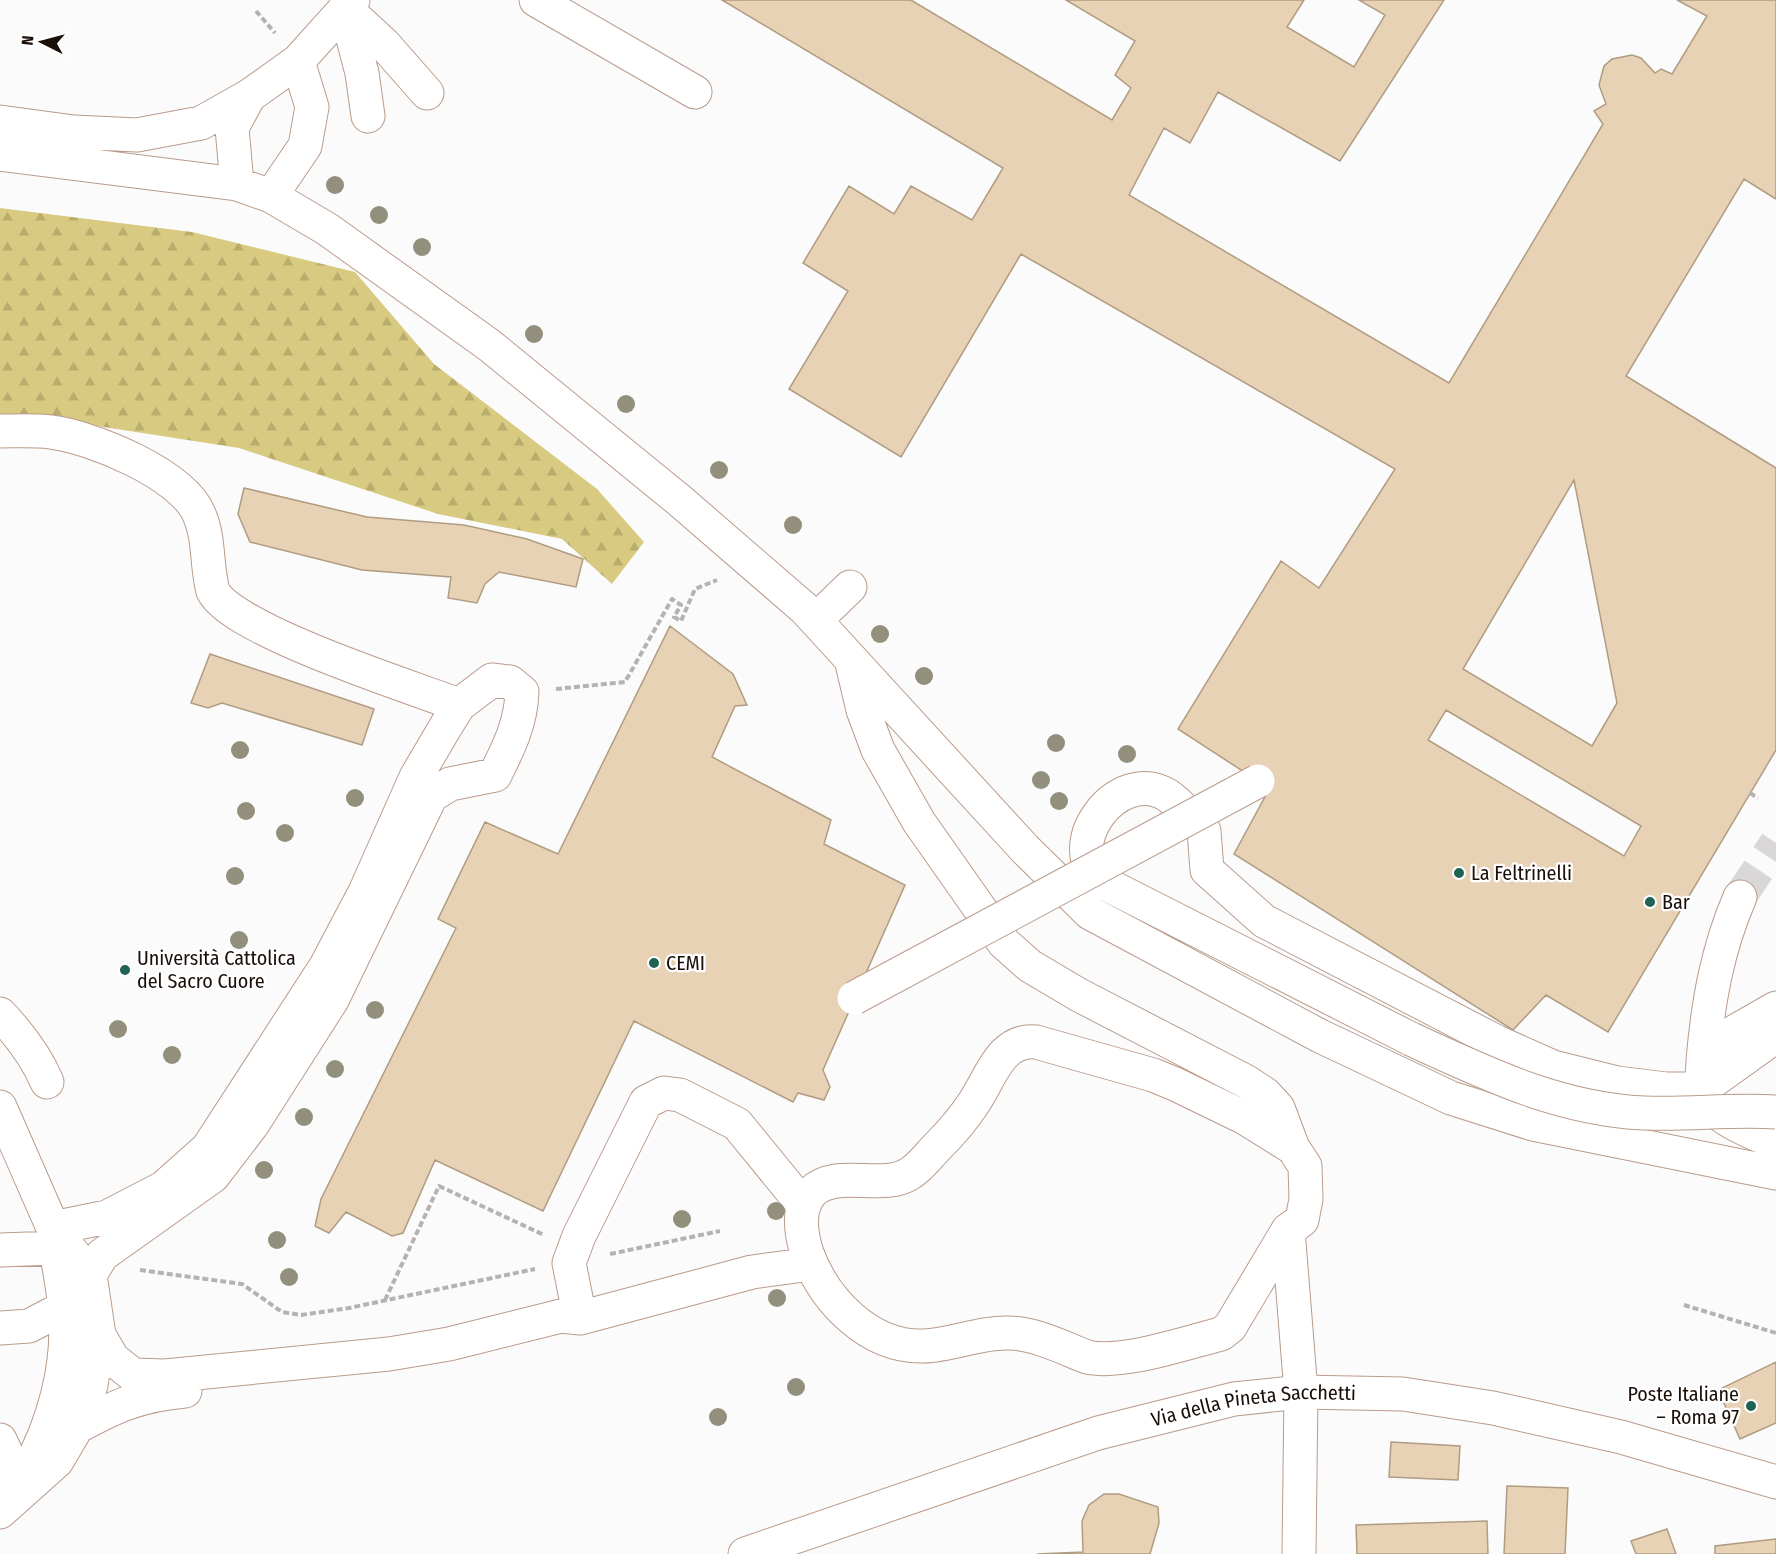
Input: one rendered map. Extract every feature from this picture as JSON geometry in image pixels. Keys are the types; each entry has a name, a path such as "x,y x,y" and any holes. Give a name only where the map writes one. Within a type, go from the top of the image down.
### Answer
{"main road":[{"path":"536,0 695,92"},
{"path":"0,122 74,132 137,135 201,123 249,96 298,61 349,4"},
{"path":"349,4 427,93"},
{"path":"349,4 368,116"},
{"path":"271,196 305,146 312,108 298,61"},
{"path":"237,184 232,128 249,96"},
{"path":"0,154 237,184 271,196 327,229 489,345 679,500 816,620 1025,849 1090,913 1320,1036 1451,1098 1533,1124 1776,1173"},
{"path":"0,431 52,432 87,441 109,449 161,477 187,496 199,514 206,539 211,583 216,598 222,604 272,634 459,705"},
{"path":"816,620 850,587"},
{"path":"851,657 863,710 878,750 919,822 1005,944 1030,966 1079,995 1247,1082 1265,1094 1283,1117 1293,1148 1305,1166 1306,1199 1302,1220 1288,1230 1239,1315 1226,1330 1168,1347 1106,1360 1087,1357 1012,1333 930,1346 898,1342 850,1318 826,1292 811,1264 802,1236 804,1206 813,1191 827,1184 892,1180 909,1175 955,1128 974,1104 1006,1052 1027,1041 1153,1075 1245,1118 1293,1148"},
{"path":"0,1250 54,1238 107,1217 163,1188 208,1148 326,966 365,891 416,777 459,705 492,680 510,682 522,692 521,712 512,741 495,775 450,784 431,796 332,1000 252,1125 213,1176 102,1255 90,1275"},
{"path":"854,998 1258,781"},
{"path":"1776,1036 1703,1075 1666,1089 1617,1083 1553,1067 1497,1042 1264,921 1207,870 1204,831 1175,802 1160,792 1130,791 1110,800 1098,813 1088,838 1087,849 1095,873 1104,883 1411,1039 1504,1082 1574,1103 1644,1113 1776,1112"},
{"path":"1740,897 1730,920 1712,985 1703,1075 1712,1108 1744,1129 1776,1143"},
{"path":"1703,1075 1727,1036 1776,1008"},
{"path":"0,1014 39,1062 47,1082"},
{"path":"580,1318 569,1263 579,1236 646,1102 664,1093 688,1097 737,1124 804,1206"},
{"path":"0,1107 54,1238 65,1308 66,1344 50,1422 42,1444 5,1507"},
{"path":"1288,1230 1301,1392 1299,1554"},
{"path":"5,1507 57,1461 77,1427 92,1385 99,1335 90,1275 54,1238"},
{"path":"99,1335 113,1359 133,1375 165,1376 389,1354 449,1344 561,1316 580,1318 752,1272 811,1264"},
{"path":"0,1328 29,1326 65,1308"},
{"path":"77,1427 118,1404 161,1393 385,1374 439,1364 561,1334 580,1318"},
{"name":"Via della Pineta Sacchetti","path":"745,1554 1098,1433 1234,1399 1301,1392 1403,1394 1493,1408 1771,1475"},
{"path":"0,1440 7,1455 5,1507"}],"path":[{"path":"522,692 625,682 672,599 681,605 674,617 681,621 695,589 751,564"},
{"path":"1750,793 1758,798"},
{"path":"385,1301 439,1186 549,1238"},
{"path":"131,1269 242,1284 271,1306 291,1314 339,1310 720,1231"},
{"path":"1684,1305 1776,1333"}],"green space":[{"path":"0,208 192,232 355,272 434,364 597,489 644,542 612,584 562,539 438,514 239,448 52,419 0,417"}],"building":[{"path":"722,0 911,0 1112,120 1131,88 1115,75 1135,41 1066,0 1304,0 1287,27 1354,67 1385,15 1359,0 1444,0 1340,161 1218,92 1190,143 1164,128 1129,195 1449,383 1603,124 1594,111 1606,104 1599,85 1604,66 1612,59 1632,55 1641,58 1655,73 1661,69 1672,74 1707,16 1677,0 1776,0 1776,199 1744,179 1626,376 1776,468 1776,750 1608,1032 1546,995 1513,1030 1234,854 1267,793 1258,781 1178,729 1281,561 1319,588 1395,469 1021,254 901,457 789,389 848,291 803,263 849,186 894,214 911,186 972,220 1003,168","holes":["1574,480 1617,703 1592,746 1463,669","1446,710 1641,826 1624,856 1428,740"]},
{"path":"244,488 367,517 464,525 527,539 583,559 576,587 499,572 485,584 477,603 448,598 451,577 362,570 250,542 238,514"},
{"name":"CEMI","path":"670,626 733,674 747,705 735,706 712,757 831,820 824,844 905,885 823,1070 830,1087 824,1100 798,1093 793,1102 634,1021 543,1211 435,1160 403,1233 392,1236 346,1212 329,1233 315,1226 321,1199 456,928 438,919 485,822 558,854"},
{"path":"210,654 374,709 362,745 222,703 208,708 191,703"},
{"name":"Poste Italiane – Roma 97","path":"1776,1362 1776,1423 1740,1439 1718,1390"},
{"path":"1391,1442 1460,1446 1458,1480 1389,1477"},
{"path":"1507,1486 1568,1488 1565,1554 1504,1554"},
{"path":"1104,1494 1119,1494 1158,1507 1159,1523 1150,1554 1037,1554 1083,1552 1082,1521 1089,1505"},
{"path":"1487,1521 1488,1554 1357,1554 1356,1525"},
{"path":"1667,1529 1676,1554 1636,1554 1631,1541"},
{"path":"1776,1539 1776,1554 1715,1554 1715,1546"}],"tunnel":[{"path":"1740,897 1776,843"}],"place":[{"name":"La Feltrinelli","path":"1459,873"},
{"name":"Bar","path":"1650,902"},
{"name":"CEMI","path":"654,963"},
{"name":"Università Cattolica del Sacro Cuore","path":"125,970"},
{"name":"Poste Italiane – Roma 97","path":"1751,1406"}]}
